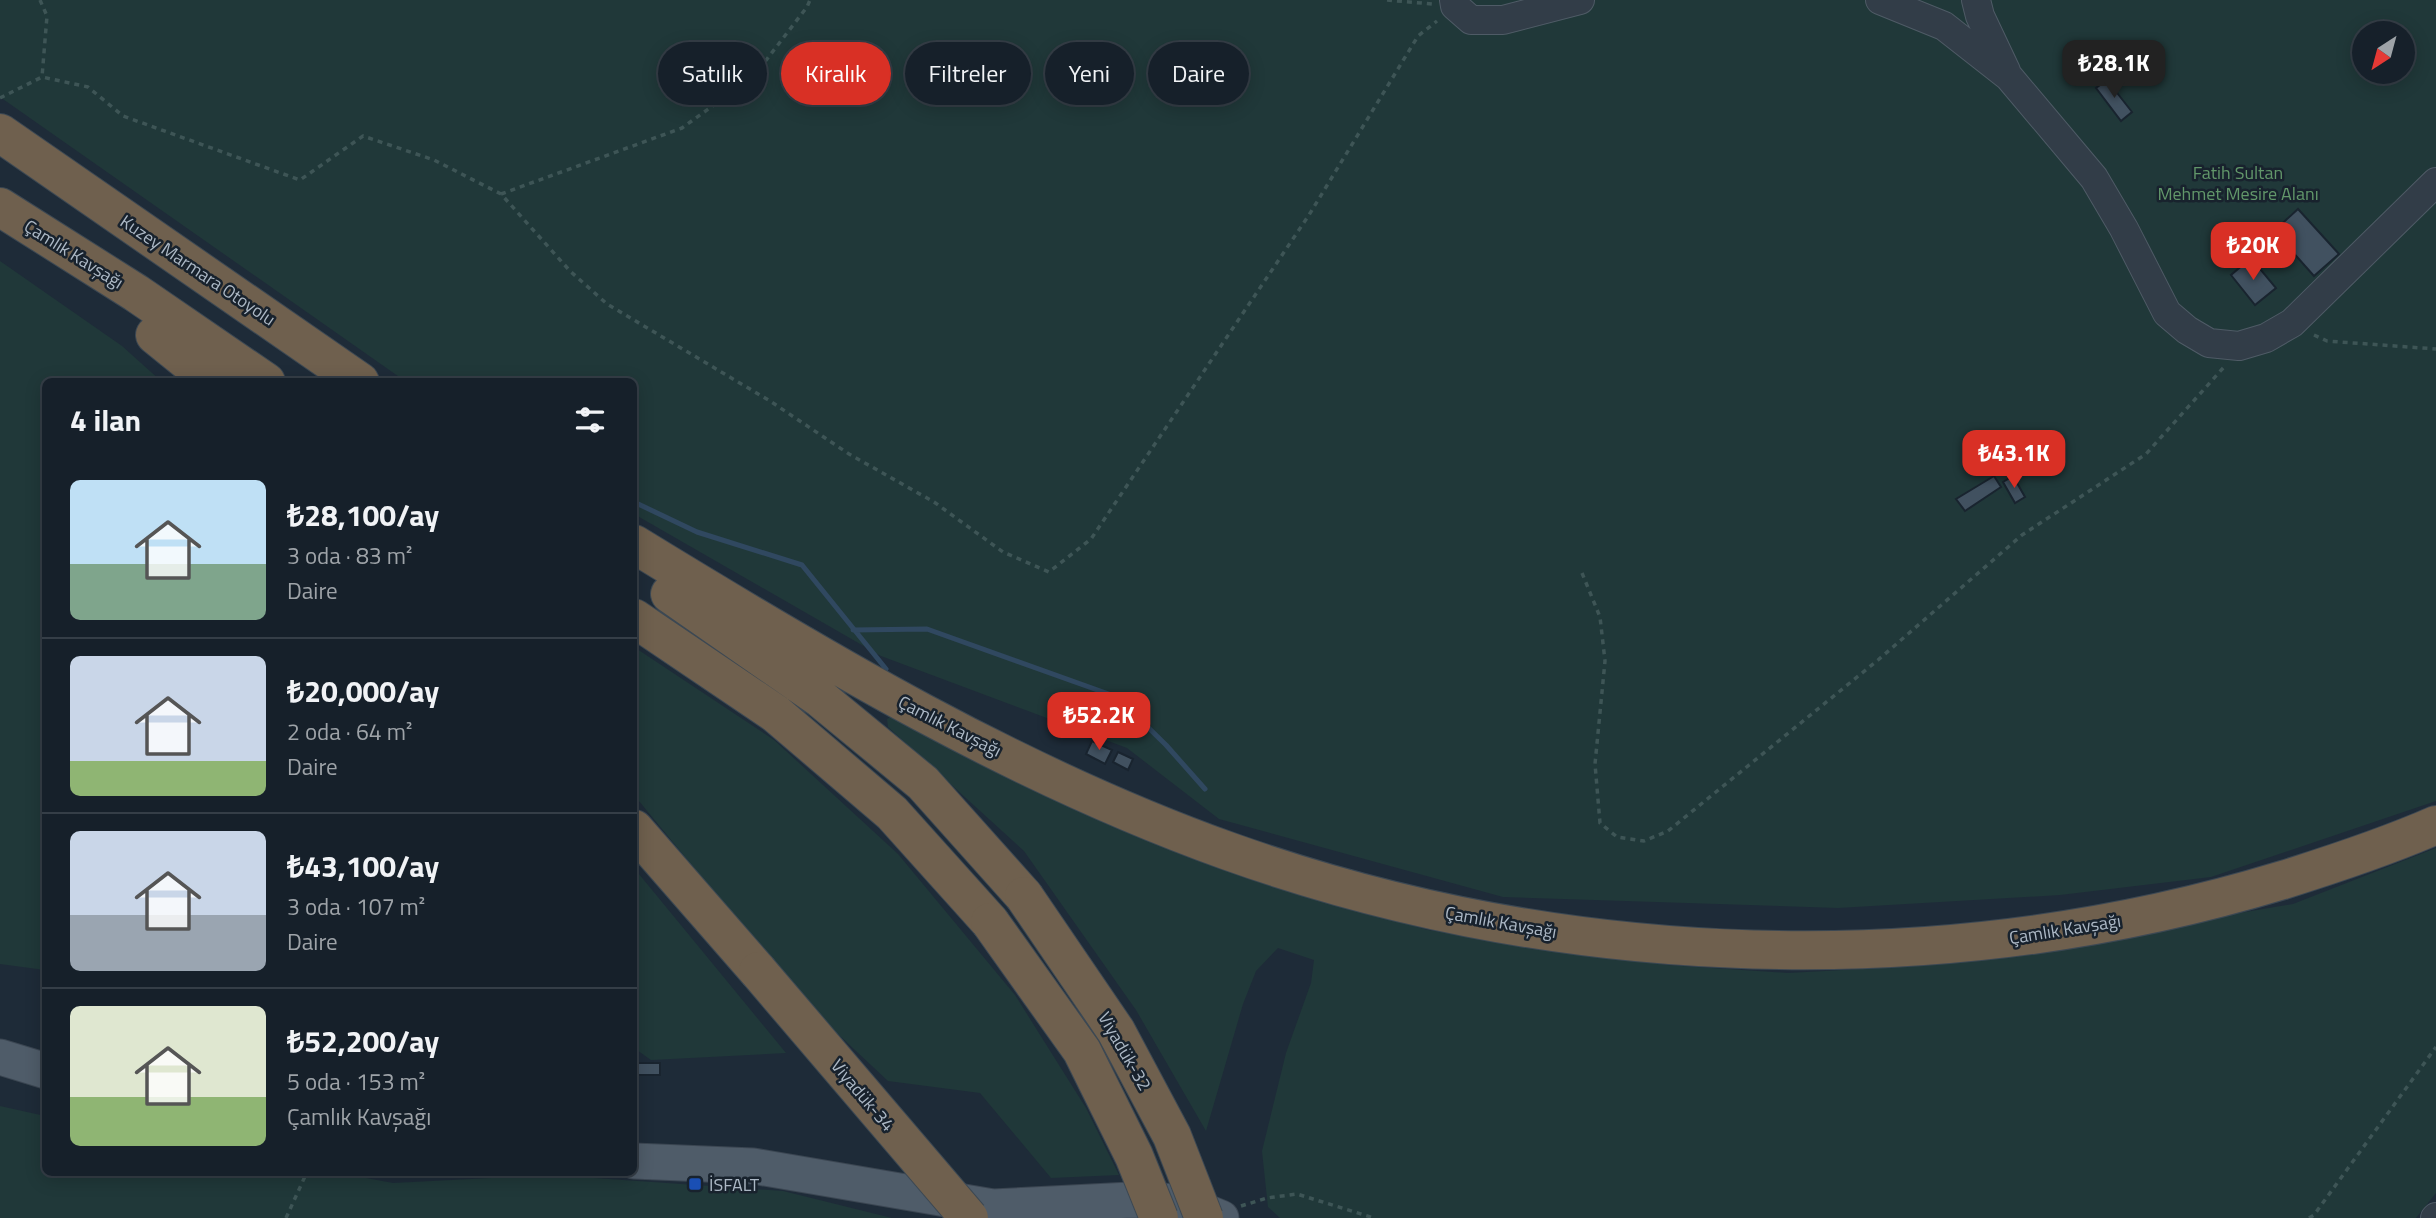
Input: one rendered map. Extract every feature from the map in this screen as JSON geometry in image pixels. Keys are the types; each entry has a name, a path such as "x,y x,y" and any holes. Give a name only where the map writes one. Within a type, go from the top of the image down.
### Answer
{"highway":[{"name":"Kuzey Marmara Otoyolu","path":"0,133 354,378"},
{"name":"Çamlık Kavşağı","path":"1,208 107,299 192,362 209,378"},
{"name":"Çamlık Kavşağı","path":"1,208 136,293 261,378"},
{"name":"Çamlık Kavşağı","path":"637,546 773,630 910,706 1026,765 1121,808 1227,851 1333,885 1451,914 1570,935 1760,951 1919,948 2031,936 2142,917 2238,893 2333,864 2436,825"},
{"name":"Viyadük-32","path":"637,571 821,699 923,783 1024,896 1116,1031 1171,1136 1219,1216"},
{"name":"Viyadük-32","path":"637,620 776,714 892,813 990,922 1082,1051 1134,1156 1158,1218"},
{"name":"Viyadük-34","path":"637,832 969,1218"}],"main road":[{"path":"0,1057 42,1070"},
{"path":"637,1161 754,1166 993,1208 1131,1200 1182,1202 1219,1216"}],"lane":[{"path":"1454,3 1471,20 1503,20 1580,0"},
{"path":"1880,0 1944,26 2009,76 2094,178 2124,229 2167,313 2209,343 2239,346 2266,338 2292,323 2436,182"},
{"path":"1976,0 1980,16 2009,76"}],"path":[{"path":"40,0 47,16 42,76"},
{"path":"501,194 682,128 754,76 810,0"},
{"path":"1387,0 1454,3"},
{"path":"0,98 42,76 88,87 123,116 300,180 363,136 434,160 501,194 570,271 607,304 771,401 849,454 934,502 1003,552 1049,572 1091,538 1308,215 1418,36 1454,3"},
{"path":"2292,323 2327,341 2436,349"},
{"path":"1582,573 1600,617 1605,661 1595,764 1600,822 1618,838 1644,841 1668,831 1878,660 2022,535 2146,454 2216,379 2239,346"},
{"path":"2309,1218 2314,1215 2436,1047"},
{"path":"286,1218 305,1176"},
{"path":"1219,1216 1267,1198 1297,1195 1374,1218"}],"green space":[{"name":"Fatih Sultan Mehmet Mesire Alanı","path":"0,0 2436,0 2436,801 2211,877 2060,895 1838,908 1503,897 1219,819 1127,748 881,656 637,516 637,378 401,378 0,97"},
{"path":"0,261 122,346 158,378 42,378 42,970 0,964"},
{"path":"637,649 774,740 898,854 1015,995 1086,1108 1119,1175 1051,1178 980,1093 888,1081 808,1006 637,799"},
{"path":"893,716 1283,888 1428,930 1667,965 1788,973 1934,965 2293,904 2436,848 2436,1193 2416,1218 1280,1218 1268,1207 1262,1151 1286,1053 1311,983 1314,960 1278,948 1256,971 1243,1004 1206,1131 1136,1010 1024,851 888,727 887,719"},
{"path":"637,872 786,1053 651,1060 637,1050"},
{"path":"0,1106 42,1115 42,1176 355,1176 393,1183 566,1176 783,1191 892,1218 0,1218"}],"building":[{"path":"2107,80 2132,112 2121,121 2096,88"},
{"path":"2298,209 2339,254 2314,276 2274,231"},
{"path":"2251,258 2276,288 2255,305 2231,275"},
{"path":"1994,476 2001,487 1965,511 1956,499"},
{"path":"2013,476 2025,497 2015,503 2003,482"},
{"path":"1092,741 1112,750 1105,764 1086,754"},
{"path":"1118,752 1133,759 1128,770 1113,762"},
{"path":"637,1063 660,1063 660,1075 637,1075"}],"waterway":[{"path":"637,503 697,532 802,565 886,669"},
{"path":"853,630 927,629 1117,697 1166,745 1205,789"}],"place":[{"name":"İSFALT","path":"695,1184"}]}
